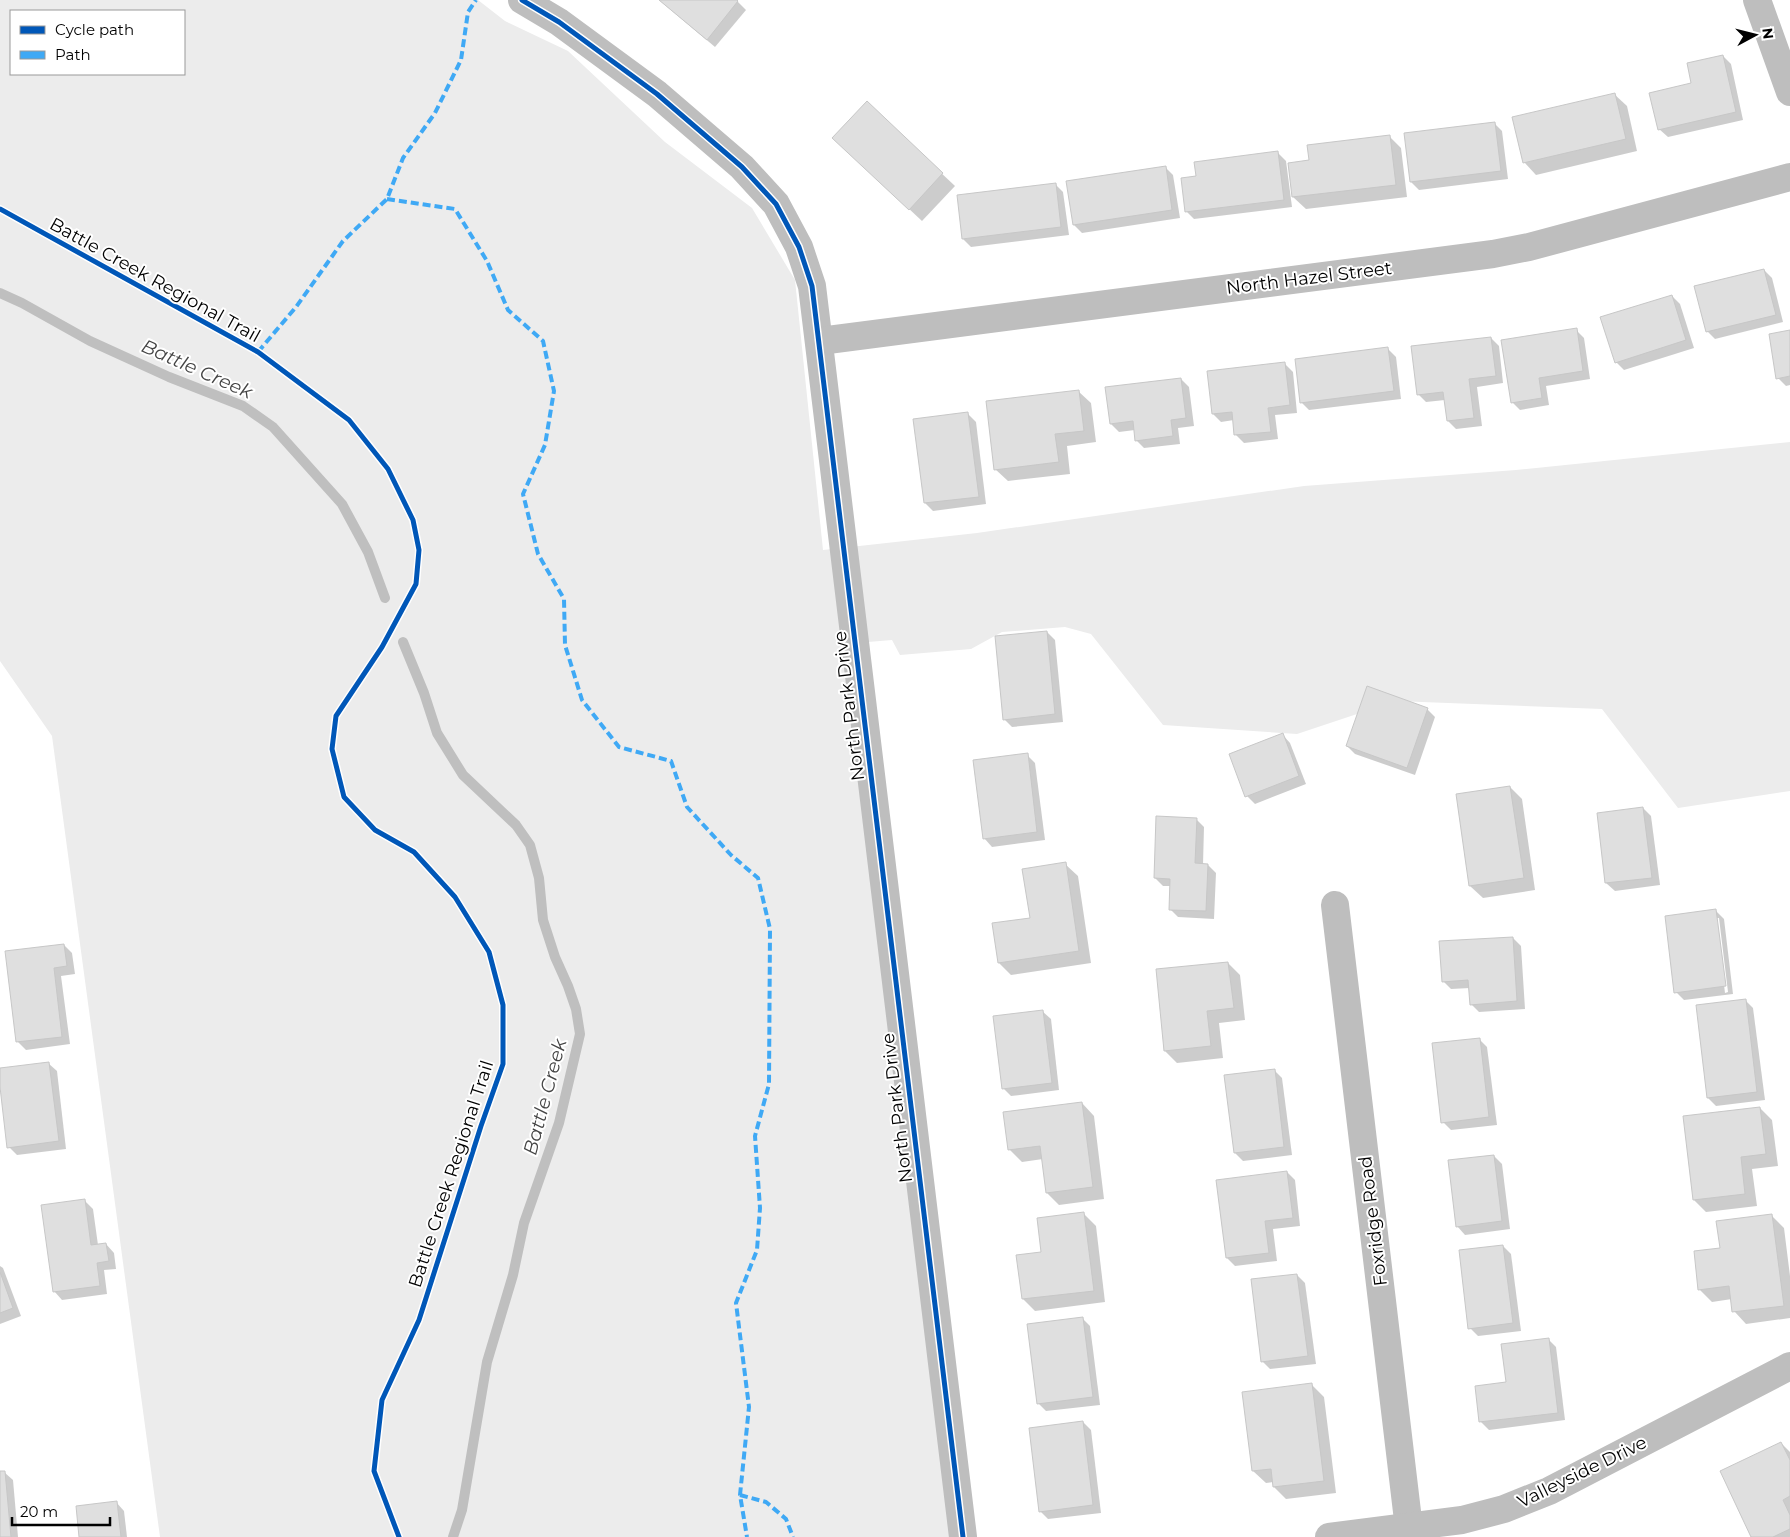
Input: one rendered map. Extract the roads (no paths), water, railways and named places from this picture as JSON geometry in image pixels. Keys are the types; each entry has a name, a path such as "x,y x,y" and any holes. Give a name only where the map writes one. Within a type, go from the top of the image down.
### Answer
{"street":[{"name":"North Park Drive","path":"522,0 559,22 657,94 742,167 776,204 799,247 812,286 963,1537"},
{"path":"1757,0 1790,92"},
{"name":"North Hazel Street","path":"820,341 1493,254 1529,247 1790,176"},
{"name":"Foxridge Road","path":"1335,905 1410,1532"},
{"name":"Valleyside Drive","path":"1329,1537 1410,1532 1504,1509 1549,1491 1790,1366"}],"waterway":[{"name":"Battle Creek","path":"0,293 22,303 90,341 169,377 243,406 273,427 342,504 368,552 385,598"},
{"name":"Battle Creek","path":"403,642 424,693 437,733 463,775 516,825 530,845 539,878 543,920 555,957 576,1009 580,1034 559,1123 524,1223 513,1275 487,1362 462,1510 453,1537"}]}
